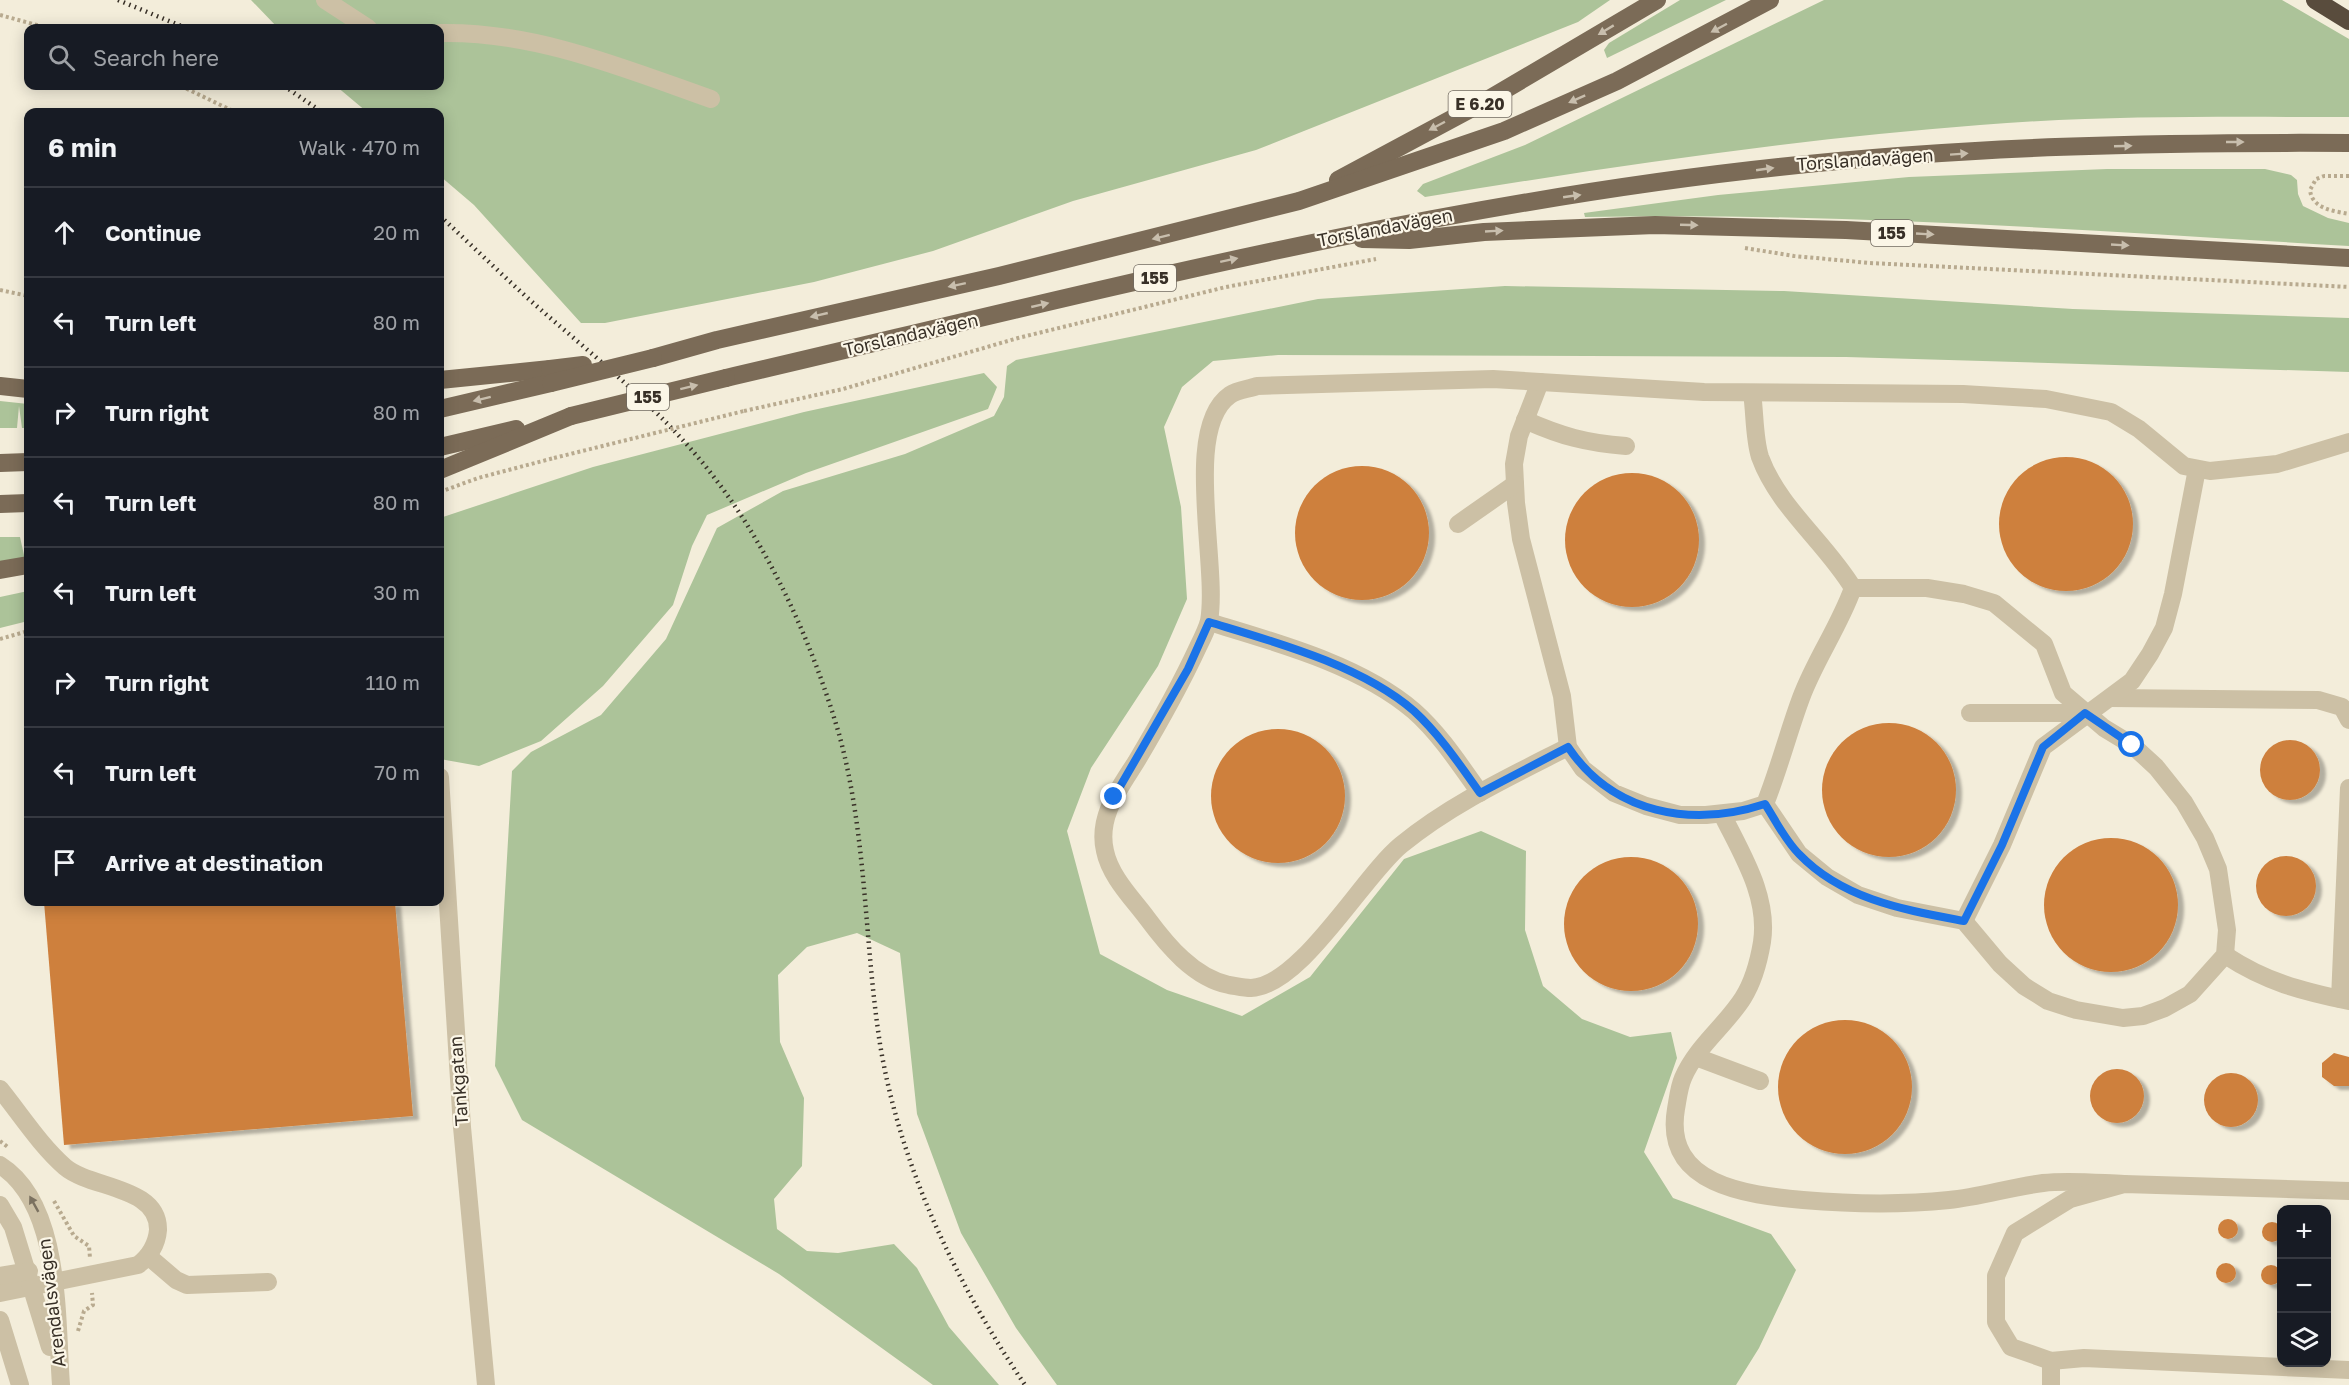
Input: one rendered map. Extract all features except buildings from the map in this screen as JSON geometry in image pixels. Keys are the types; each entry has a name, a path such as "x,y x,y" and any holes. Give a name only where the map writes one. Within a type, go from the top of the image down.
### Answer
{"highway":[{"path":"2315,0 2349,21"}],"main road":[{"name":"E 6.20","path":"1299,201 1489,99 1657,0"},
{"name":"155","path":"444,408 551,376 653,358 717,340 1064,261 1299,201 1504,131 1617,81 1770,0"},
{"name":"Torslandavägen","path":"444,446 1328,238 1541,200 1780,166 2097,146 2226,142 2349,143"},
{"name":"155","path":"1328,238 1409,240 1484,232 1655,225 1846,230 2349,258"},
{"path":"444,380 551,376"},
{"path":"0,386 24,389"},
{"path":"444,468 571,416"},
{"path":"0,463 24,462"},
{"path":"0,504 24,503"},
{"path":"0,570 24,567"}],"street":[{"path":"325,0 362,24"},
{"path":"444,33 488,34 568,50 711,99"},
{"path":"1568,747 1436,819 1399,847 1309,950 1278,979 1253,988 1226,984 1194,970 1158,934 1116,877 1104,851 1104,821 1114,797 1188,669 1209,622 1210,588 1203,457 1209,429 1218,407 1231,394 1257,386 1447,379 1752,393 1963,394 2046,399 2111,412 2139,429 2184,466 2197,469 2229,470 2277,464 2349,442"},
{"path":"1540,382 1525,420 1514,464 1515,484 1521,538 1562,696 1568,747 1583,769 1614,793 1680,815 1722,814 1743,811 1765,804"},
{"path":"1752,393 1760,455 1771,481 1840,566 1853,588"},
{"path":"1525,420 1560,436 1592,444 1626,446"},
{"path":"1964,921 2002,845 2043,747 2085,713 2111,698 2132,681 2164,628 2173,594 2197,469"},
{"path":"1458,524 1515,484"},
{"path":"1765,804 1799,854 1827,877 1858,895 1888,905 1964,921 2000,964 2024,986 2048,1001 2100,1016 2143,1016 2165,1008 2190,993 2225,955 2227,930 2218,869 2184,802 2156,767 2132,745 2085,713 2063,693 2044,644 1994,603 1964,594 1927,588 1853,588"},
{"path":"1765,804 1780,767 1801,698 1819,656 1843,615 1853,588"},
{"path":"1209,622 1323,661 1376,685 1413,711 1449,750 1480,793"},
{"path":"2111,698 2318,700 2342,707 2349,720"},
{"path":"1970,713 2085,713"},
{"path":"2225,955 2253,973 2290,988 2345,1000 2349,788"},
{"path":"1722,814 1756,888 1763,916 1761,942 1754,972 1743,997 1683,1077 1674,1120 1676,1138 1683,1159 1700,1174 1722,1185 1758,1194 1804,1200 1888,1203 1950,1200 2044,1183 2349,1191"},
{"name":"Tankgatan","path":"444,841 462,1127 486,1385"},
{"path":"1696,1057 1760,1081"},
{"path":"0,1089 66,1168 85,1179 133,1195 152,1208 158,1223 158,1238 148,1256 138,1265 53,1283 0,1276"},
{"name":"Arendalsvägen","path":"0,1165 20,1182 39,1213 53,1283 61,1385"},
{"path":"2124,1184 2070,1199 2015,1233 1996,1276 1996,1322 2011,1347 2050,1361 2084,1358 2349,1370"},
{"name":"Arendalsvägen","path":"0,1205 14,1227 61,1385"},
{"path":"148,1256 176,1280 188,1285 268,1282"},
{"path":"0,1293 31,1279"},
{"path":"0,1320 20,1385"},
{"path":"2050,1361 2051,1385"}],"path":[{"path":"0,15 33,24"},
{"path":"189,90 227,108"},
{"path":"2349,176 2324,176 2316,179 2310,190 2311,196 2322,207 2349,214"},
{"path":"1736,246 1794,256 1870,263 2349,287"},
{"path":"444,491 478,478 744,411 843,389 1018,338 1214,290 1385,258"},
{"path":"0,290 24,295"},
{"path":"0,639 24,632"}],"green space":[{"path":"251,0 1610,0 1578,22 1256,150 1073,201 933,251 814,282 605,323 581,323 474,205 444,179 444,108 362,108 341,90 444,90 444,24 274,24"},
{"path":"1680,0 1726,0 1607,58 1604,50 1609,43"},
{"path":"1824,0 2282,0 2349,39 2349,117 2118,118 1980,125 1841,138 1702,155 1425,197 1417,191 1423,184 1525,145"},
{"path":"2107,169 2265,169 2291,175 2297,180 2298,194 2303,206 2328,218 2349,223 2349,246 1967,224 1776,217 1585,217 1584,213 1718,195 1909,177"},
{"path":"1505,286 1784,291 2073,309 2349,318 2349,372 1846,357 1278,355 1213,361 1182,387 1164,427 1181,507 1187,599 1158,666 1091,768 1067,831 1100,954 1167,990 1242,1016 1310,977 1404,859 1481,831 1526,851 1525,930 1543,986 1582,1019 1630,1037 1671,1032 1677,1058 1644,1152 1673,1198 1771,1234 1796,1270 1759,1348 1736,1385 1057,1385 1016,1328 961,1233 917,1114 900,953 857,933 807,947 778,975 780,1042 804,1098 802,1166 774,1199 777,1229 807,1251 838,1253 894,1244 917,1268 949,1327 999,1385 933,1385 779,1274 522,1120 495,1066 512,771 531,752 601,715 666,639 717,528 783,491 905,454 994,416 1004,397 1007,366 1016,360 1318,299"},
{"path":"984,373 997,387 988,409 806,473 707,515 692,546 673,605 603,686 541,741 479,766 444,760 444,517 593,467 804,412"},
{"path":"0,401 24,404 24,428 22,428 19,406 17,428 0,428"},
{"path":"0,537 20,537 24,558 0,562"},
{"path":"24,592 24,622 0,628 0,597"}],"railway":[{"path":"118,0 176,24"},
{"path":"290,90 316,108"},
{"path":"444,220 635,392 680,437 733,503 776,576 812,654 839,734 848,772 860,849 880,1044 901,1134 916,1179 954,1264 976,1306 1025,1385"}],"route":[{"path":"1114,797 1188,669 1209,622 1259,637 1333,665 1376,685 1413,711 1449,750 1480,793 1568,747 1583,769 1614,793 1646,806 1680,815 1706,815 1743,811 1765,804 1799,854 1827,877 1858,895 1897,908 1964,921 2002,845 2030,772 2043,747 2085,713 2132,745"}]}
